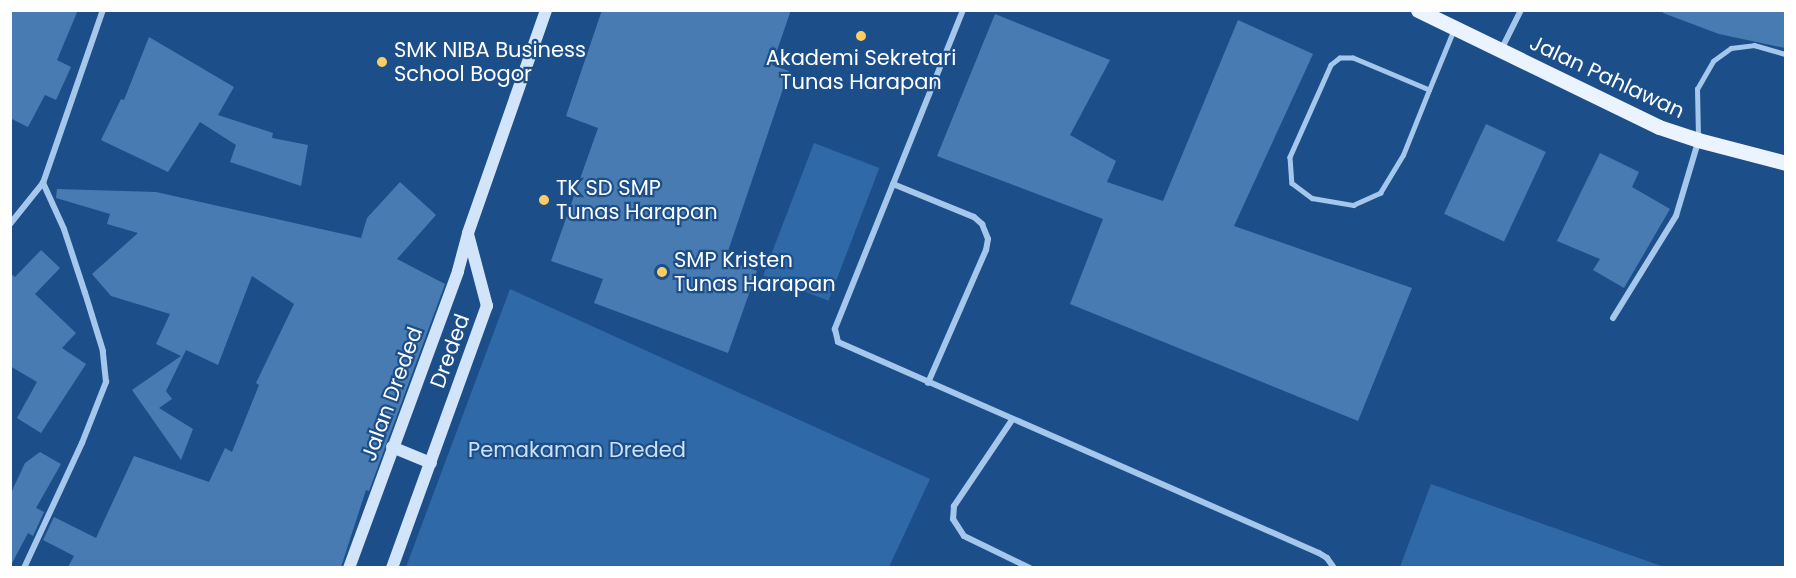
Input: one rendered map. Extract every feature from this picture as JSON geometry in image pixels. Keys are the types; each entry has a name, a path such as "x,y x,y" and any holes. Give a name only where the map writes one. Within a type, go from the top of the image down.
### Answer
{"main road":[{"name":"Jalan Pahlawan","path":"1418,10 1659,127 1785,163"}],"street":[{"path":"10,224 42,183 103,10"},
{"path":"468,233 546,10"},
{"path":"963,10 835,334 840,344 1319,553 1328,558 1334,567"},
{"path":"1500,50 1521,10"},
{"path":"1613,318 1676,216 1698,140"},
{"path":"24,567 82,443 106,382 103,351 85,293 64,229 42,183"},
{"path":"893,184 974,217 982,224 988,239 986,250 928,383"},
{"name":"Jalan Dreded","path":"349,567 458,271 468,233"},
{"name":"Dreded","path":"392,567 488,306 468,233"},
{"path":"1012,420 954,506 952,519 964,536 1030,567"},
{"path":"392,447 431,463"}],"lane":[{"path":"1429,90 1353,58 1340,58 1331,65 1290,158 1292,183 1312,198 1353,205 1380,193 1403,155 1454,28"},
{"path":"1698,140 1697,89 1713,61 1731,48 1754,45 1785,54"}],"green space":[{"path":"814,143 879,168 828,301 763,276"},
{"name":"Pemakaman Dreded","path":"510,289 930,479 889,567 406,567"},
{"path":"1431,484 1664,567 1400,567"}],"building":[{"path":"10,10 78,10 57,60 71,67 56,100 45,95 28,127 10,118"},
{"path":"602,10 791,10 772,65 789,71 725,260 757,271 728,353 594,303 603,279 551,261 598,128 566,116"},
{"path":"1664,10 1785,10 1785,48 1719,34 1663,13"},
{"path":"995,14 1110,60 1070,135 1116,161 1107,182 1163,201 1238,20 1313,54 1234,226 1412,288 1358,421 1070,304 1103,219 937,156"},
{"path":"149,37 234,87 218,115 273,133 272,138 308,145 301,186 230,162 236,145 200,122 168,172 101,140 121,99 124,100"},
{"path":"1486,124 1546,152 1504,242 1444,214"},
{"path":"1600,153 1639,172 1632,187 1670,209 1624,288 1593,270 1600,259 1557,241"},
{"path":"400,182 436,215 397,259 445,284 369,491 366,490 341,567 68,567 74,556 43,540 54,517 96,538 134,456 209,482 225,448 232,452 259,385 256,383 294,304 252,276 218,365 186,350 166,391 172,399 159,408 193,429 181,460 132,390 181,356 156,344 170,314 111,296 92,274 138,233 107,224 110,214 56,198 57,189 156,192 361,238 367,218"},
{"path":"41,250 60,268 35,294 76,333 62,348 86,364 41,433 17,418 37,382 10,366 10,273 15,277"},
{"path":"40,452 61,464 36,508 44,512 33,536 28,533 10,567 10,495 25,463"}],"place":[{"name":"Akademi Sekretari Tunas Harapan","path":"861,36"},
{"name":"SMK NIBA Business School Bogor","path":"382,62"},
{"name":"TK SD SMP Tunas Harapan","path":"544,200"},
{"name":"SMP Kristen Tunas Harapan","path":"662,272"}]}
